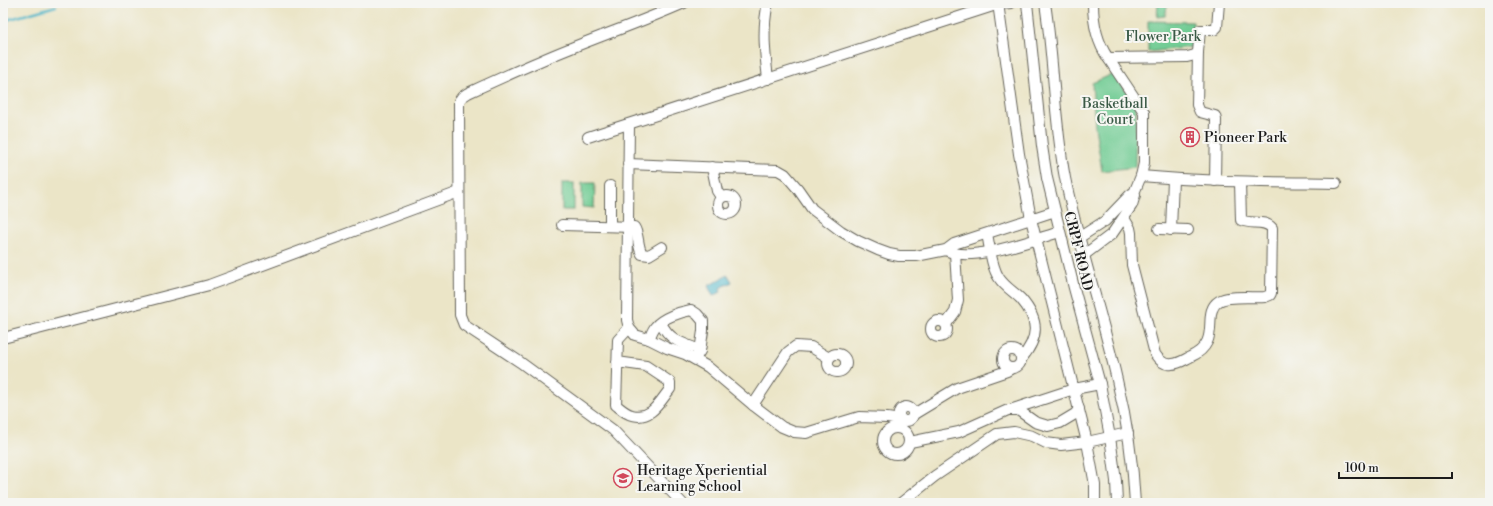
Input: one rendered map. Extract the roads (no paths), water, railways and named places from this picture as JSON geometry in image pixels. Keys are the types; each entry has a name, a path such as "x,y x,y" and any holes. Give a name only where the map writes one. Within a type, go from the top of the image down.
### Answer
{"street":[{"path":"682,503 613,430 520,362 464,325 460,315 459,101 462,97 540,61 684,3"},
{"path":"768,3 765,25 765,43 768,79"},
{"path":"998,3 1019,154 1035,240 1088,442 1095,485 1096,503"},
{"path":"588,137 998,3 1011,3"},
{"name":"CRPF ROAD","path":"1027,3 1042,146 1047,178 1098,379 1110,437 1116,481 1117,503"},
{"path":"1045,3 1063,165 1084,255 1114,369 1128,433 1135,503"},
{"path":"1084,255 1109,236 1124,218 1135,198 1134,193 1141,176 1144,149 1144,112 1108,58 1094,23 1093,3"},
{"path":"1215,181 1216,120 1215,116 1200,112 1197,105 1200,30 1214,30 1217,27 1218,3"},
{"path":"1108,58 1187,57 1198,52"},
{"path":"629,124 627,320 629,328 636,335 695,359 708,367 753,406 782,427 800,434 806,434 859,416 908,421 914,414 957,388 1017,367 1034,341 1035,333 1032,316 1021,299 1002,283 998,277 987,234"},
{"path":"628,164 778,170 785,174 812,209 841,231 889,254 899,256 916,256 951,252 972,254 991,251 1060,232"},
{"path":"712,167 717,192 722,197"},
{"path":"1141,176 1240,182 1336,183"},
{"path":"1171,230 1172,179"},
{"path":"1124,218 1130,228 1132,266 1155,354 1163,363 1171,365 1193,356 1206,346 1212,310 1219,301 1226,298 1265,298 1271,293 1272,228 1268,224 1245,222 1241,220 1240,182"},
{"path":"610,186 610,226"},
{"path":"3,338 209,285 460,192"},
{"path":"1080,237 1100,224 1131,194 1134,193"},
{"path":"946,324 955,312 958,300 951,252 954,244 1055,211"},
{"path":"1100,224 1109,236"},
{"path":"562,225 634,227 636,230 639,250 642,254 649,255 662,247"},
{"path":"1159,229 1188,230"},
{"path":"649,339 656,326 683,311 691,310 703,321 704,331 700,350 695,359"},
{"path":"661,323 669,336 677,341 700,350"},
{"path":"617,362 646,366 670,382 670,389 650,414 645,416 631,415 616,405 617,362 618,340 629,328"},
{"path":"753,406 788,352 796,346 811,347 829,358"},
{"path":"1012,368 1006,366 1003,361 1006,352 1015,351 1020,354 1021,359"},
{"path":"910,442 959,432 1008,410 1074,389 1098,379 1114,369"},
{"path":"1013,409 1023,412 1041,425 1048,426 1060,423 1075,414 1079,409"},
{"path":"901,503 935,476 996,434 1018,432 1032,436 1046,443 1061,445 1088,442 1128,433"}],"water":[{"path":"728,275 732,282 720,288 721,292 713,296 708,286"}],"waterway":[{"path":"3,21 56,6"}],"place":[{"name":"Pioneer Park","path":"1190,137"},
{"name":"Heritage Xperiential Learning School","path":"623,478"}],"park label":[{"name":"Flower Park","path":"1163,36"},
{"name":"Basketball Court","path":"1115,112"}]}
